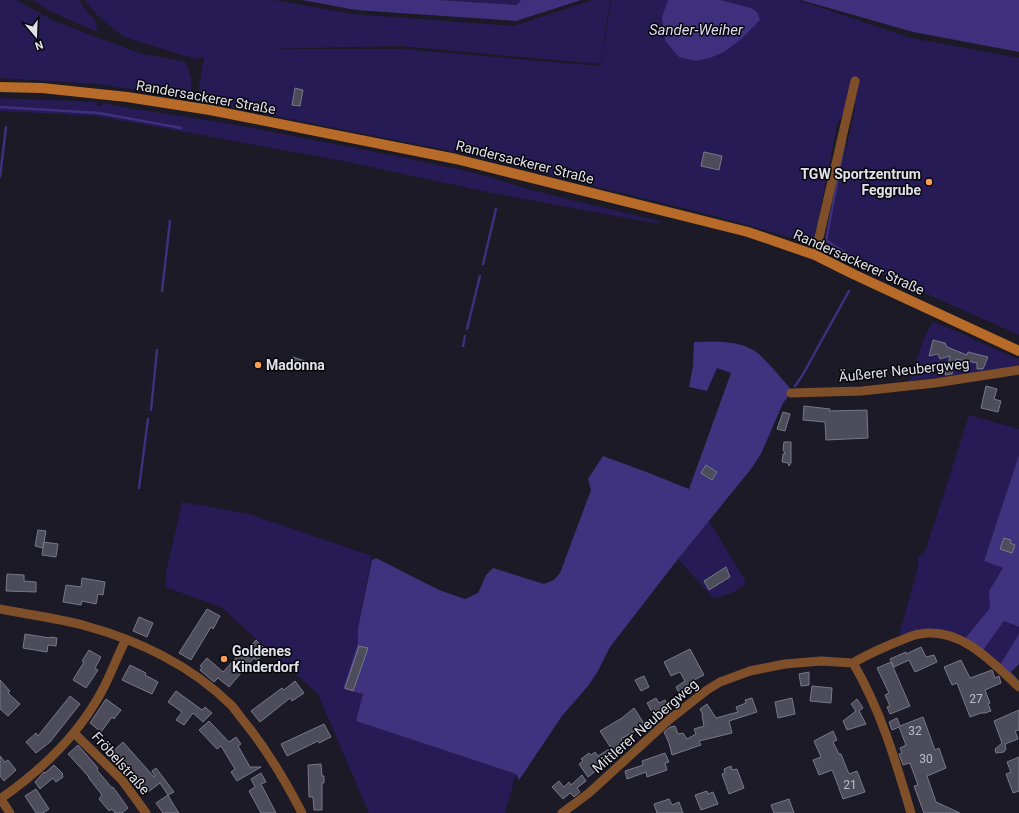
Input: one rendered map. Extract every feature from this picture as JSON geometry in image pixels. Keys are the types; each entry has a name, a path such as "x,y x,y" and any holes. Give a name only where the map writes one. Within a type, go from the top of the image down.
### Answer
{"main road":[{"name":"Randersackerer Straße","path":"0,87 42,88 127,97 456,159 748,232 815,255 1019,351"}],"street":[{"path":"815,255 855,81"},
{"name":"Äußerer Neubergweg","path":"791,393 869,390 935,383 1019,370"},
{"path":"0,609 57,618 88,626 126,639 154,652 188,671 232,706 252,730 280,772 302,813"},
{"path":"0,615 14,612"},
{"path":"911,813 886,734 853,662 915,635 932,633 940,634 952,636 981,653 1019,687"},
{"path":"10,813 0,799 41,766 74,733 104,687 126,639"},
{"name":"Mittlerer Neubergweg","path":"562,813 589,793 670,719 707,690 720,682 750,671 785,664 821,661 853,662"},
{"name":"Fröbelstraße","path":"74,733 122,780 146,813"}],"shaded area":[{"path":"0,0 16,0 54,21 139,53 186,62 191,79 191,98 97,84 0,78"},
{"path":"33,0 79,0 96,21 97,32 48,10"},
{"path":"85,0 274,0 353,14 514,26 593,0 610,0 601,64 400,46 260,49 400,49 601,66 611,0 798,0 911,38 1019,58 1019,335 824,248 856,104 847,108 837,124 814,242 807,242 715,216 456,152 209,103 198,92 204,57 195,59 124,37 99,17"},
{"path":"440,0 521,0 516,5"},
{"path":"0,98 97,102 97,106 102,106 103,103 226,123 406,158 479,174 531,190 663,222 654,223 492,193 343,161 97,116 0,111"},
{"path":"933,322 1019,360 1019,367 909,381 925,336"},
{"path":"694,342 722,342 748,347 767,362 790,388 791,393 783,403 761,454 751,469 678,559 610,647 598,671 588,686 562,716 519,780 516,774 356,721 363,694 343,689 358,643 358,628 372,560 376,558 439,590 465,599 478,593 486,575 493,568 544,584 554,580 560,573 591,490 588,479 603,456 689,489 731,373 717,368 707,391 689,387 693,366"},
{"path":"969,415 1019,429 1019,455 984,561 1004,567 989,591 990,608 963,641 940,634 901,641 899,636 918,566 918,558 925,552"},
{"path":"1019,455 1019,627 1004,621 981,653 963,641 990,608 989,591 1003,568 984,561"},
{"path":"182,502 250,514 372,556 358,628 358,643 343,689 363,694 356,721 516,774 505,813 369,813 318,694 221,607 165,587 166,573"},
{"path":"708,521 746,582 736,591 714,599 678,559"},
{"path":"1004,621 1019,627 1019,634 998,668 981,653"},
{"path":"1019,634 1019,664 1011,672 1017,678 1014,682 998,668"}],"water":[{"path":"302,0 439,0 516,5 521,0 581,0 516,21 356,10"},
{"name":"Sander-Weiher","path":"668,0 720,0 751,8 757,12 760,20 740,40 724,52 710,58 695,61 679,57 665,41 662,17"},
{"path":"801,0 1019,0 1019,52 913,32"}],"building":[{"path":"295,88 303,90 300,106 292,105"},
{"path":"704,152 722,156 719,170 701,166"},
{"path":"933,340 945,343 947,347 967,355 968,352 988,357 983,369 977,369 977,363 956,359 952,374 945,375 950,356 940,359 938,354 929,356"},
{"path":"293,357 305,361 303,369 291,365"},
{"path":"986,386 997,389 994,399 1001,401 998,412 981,408"},
{"path":"804,406 830,409 829,411 867,410 868,438 826,440 825,422 803,420"},
{"path":"783,412 790,414 785,431 777,429"},
{"path":"784,442 791,442 791,463 789,466 788,463 782,462 783,454 785,454 783,449"},
{"path":"706,465 717,472 712,480 701,473"},
{"path":"38,530 46,531 43,548 35,546"},
{"path":"1004,538 1011,540 1010,543 1015,545 1012,553 1000,549"},
{"path":"44,542 58,544 56,557 42,555"},
{"path":"726,567 730,577 709,590 704,581"},
{"path":"7,574 24,575 24,581 36,582 36,592 6,591"},
{"path":"82,578 105,582 103,595 98,594 96,604 82,601 81,605 63,602 66,585 81,587"},
{"path":"207,609 220,616 213,629 211,627 191,660 179,653"},
{"path":"139,617 153,623 147,637 133,631"},
{"path":"25,634 57,638 56,646 48,645 47,652 23,648"},
{"path":"256,640 266,650 257,661 254,658 229,687 218,678 214,682 200,670 202,667 200,666 207,658 223,672 244,649 246,651"},
{"path":"359,646 368,648 353,691 345,688"},
{"path":"921,647 926,657 934,655 937,662 915,672 909,660 894,667 890,659"},
{"path":"690,649 704,675 690,682 692,687 679,693 676,687 685,681 680,672 671,676 664,662"},
{"path":"89,650 101,657 95,668 98,670 86,688 73,680 84,662 82,661"},
{"path":"961,660 970,678 992,670 995,678 999,676 1001,683 985,690 990,703 988,704 991,711 970,717 957,683 952,685 944,667"},
{"path":"891,662 910,706 890,714 887,707 890,706 885,695 889,693 877,668"},
{"path":"130,665 146,673 145,675 158,682 152,694 122,680"},
{"path":"809,672 809,685 801,686 799,674"},
{"path":"644,676 649,687 641,691 635,680"},
{"path":"0,680 10,691 8,693 20,704 8,716 0,709"},
{"path":"295,681 304,693 292,701 290,698 260,722 251,711 282,688 284,690"},
{"path":"812,686 832,688 831,703 810,701"},
{"path":"176,691 202,710 205,707 212,713 203,722 193,713 184,725 176,720 182,712 168,702"},
{"path":"70,696 80,704 50,742 36,753 26,742 36,733 38,736"},
{"path":"656,698 659,703 665,700 671,711 656,719 647,703"},
{"path":"752,698 757,712 729,721 732,733 699,741 701,745 672,755 664,732 670,727 675,726 678,734 683,733 687,739 696,734 694,729 704,726 703,715 700,709 707,704 716,718 738,712 736,707 746,703 745,700"},
{"path":"792,698 795,714 778,718 775,702"},
{"path":"106,699 121,710 114,719 112,717 101,732 90,723"},
{"path":"857,699 863,708 859,711 866,724 847,730 843,721 856,711 851,704"},
{"path":"634,708 645,725 621,739 623,743 617,746 621,752 603,763 588,777 579,764 583,761 581,759 589,753 591,755 595,752 598,756 611,748 600,731 622,718"},
{"path":"1019,710 1019,730 1015,731 1018,739 1005,744 1006,749 1004,752 996,753 995,749 1002,743 994,721"},
{"path":"923,717 935,750 939,748 946,768 927,776 936,802 960,813 924,813 914,786 918,785 910,763 903,765 899,754 902,753 900,748 906,745 899,727 892,730 889,722 897,718 900,726"},
{"path":"209,721 229,742 236,737 241,744 238,746 250,767 261,767 237,781 231,772 235,769 221,746 217,749 199,730"},
{"path":"324,724 331,737 319,743 318,741 287,756 281,744"},
{"path":"833,731 837,740 833,742 839,754 841,754 849,774 857,771 865,792 843,799 832,770 819,775 813,760 821,757 814,741"},
{"path":"123,742 154,777 155,776 152,771 156,768 174,792 168,795 160,783 148,792 128,767 117,757 113,760 109,755"},
{"path":"78,745 98,768 97,770 112,788 113,787 128,808 122,813 115,813 112,809 109,811 99,799 102,795 89,777 68,754"},
{"path":"665,753 669,762 665,763 667,770 647,777 646,772 627,779 625,771 643,765 642,761"},
{"path":"0,756 5,762 8,760 16,770 4,781 0,776"},
{"path":"1019,757 1019,791 1013,793 1006,774 1011,772 1007,762"},
{"path":"321,764 322,776 324,776 324,783 322,783 322,810 314,810 313,797 309,797 308,765"},
{"path":"54,765 63,774 63,777 56,782 53,778 40,789 35,782 44,772 45,773"},
{"path":"731,766 732,770 737,769 744,788 729,794 722,774 725,773 724,769"},
{"path":"261,773 266,782 261,784 276,813 261,813 249,791 255,787 251,779"},
{"path":"582,775 586,781 577,788 580,792 574,797 570,793 563,799 552,787 559,781 564,787 569,782 571,785"},
{"path":"36,789 49,809 43,813 36,813 25,796"},
{"path":"707,791 708,794 713,792 718,804 701,810 695,795"},
{"path":"168,795 179,813 163,813 156,803"},
{"path":"669,799 672,805 679,802 683,813 657,813 654,804"},
{"path":"789,799 794,813 774,813 771,805"}],"waterway":[{"path":"0,107 99,113 181,128"},
{"path":"0,177 6,127"},
{"path":"845,142 826,240 859,262"},
{"path":"483,264 496,209"},
{"path":"162,291 170,221"},
{"path":"467,329 480,276"},
{"path":"795,386 849,291"},
{"path":"463,346 465,336"},
{"path":"151,410 157,350"},
{"path":"139,488 148,419"}],"place":[{"name":"TGW Sportzentrum Feggrube","path":"929,182"},
{"name":"Madonna","path":"258,365"},
{"name":"Goldenes Kinderdorf","path":"224,659"}]}
